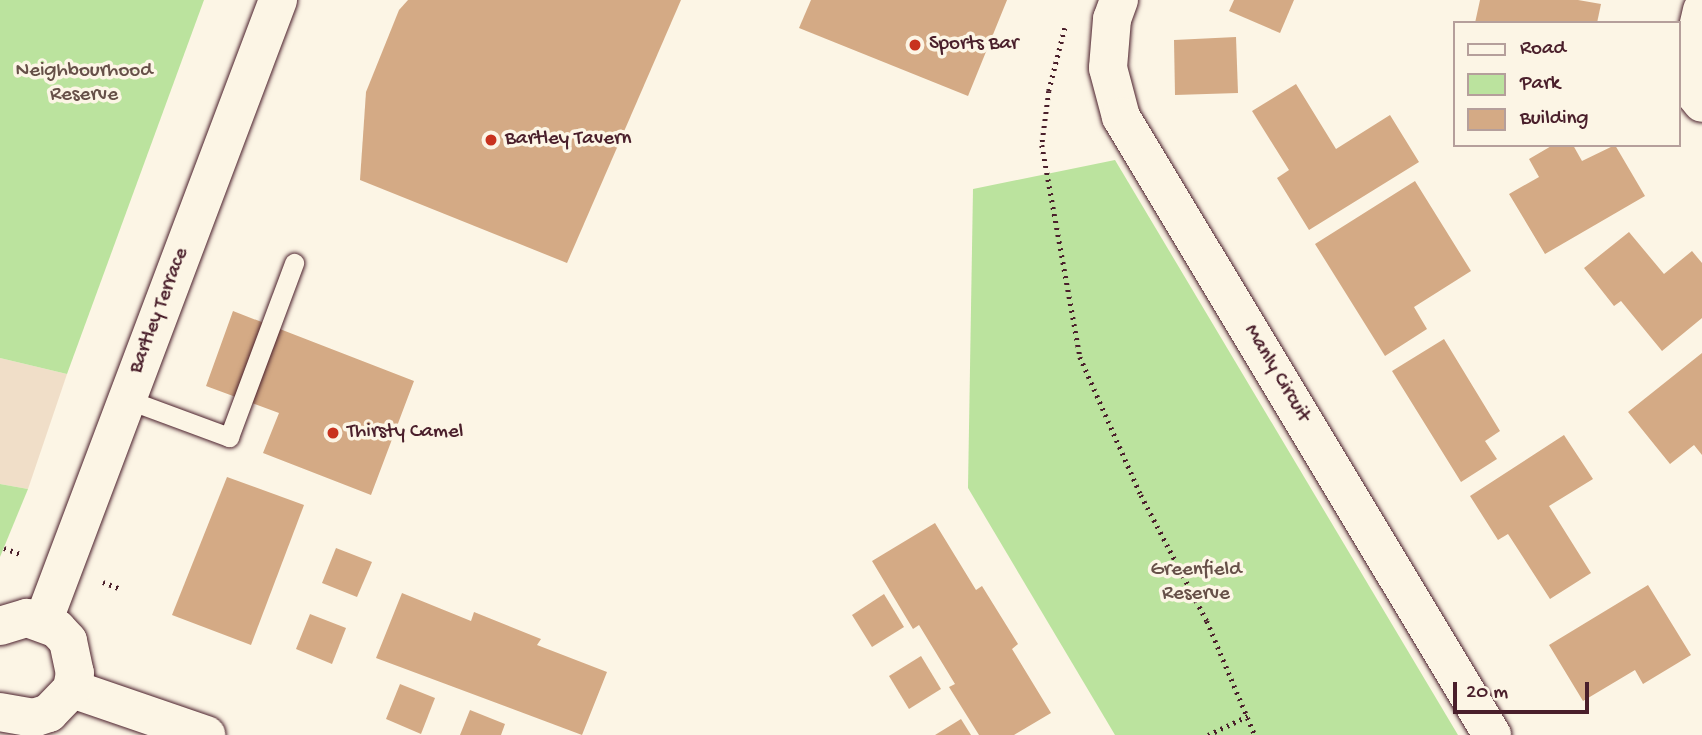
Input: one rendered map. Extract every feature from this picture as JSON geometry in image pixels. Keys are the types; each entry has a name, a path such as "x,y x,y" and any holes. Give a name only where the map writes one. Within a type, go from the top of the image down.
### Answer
{"street":[{"name":"Bartley Terrace","path":"43,622 278,0"},
{"name":"Manly Circuit","path":"1119,0 1112,19 1108,68 1121,117 1492,735"},
{"path":"1702,10 1693,48 1695,94 1702,103"},
{"path":"0,626 27,618 43,622 57,629 71,649 72,689 49,713 34,718 3,721"},
{"path":"72,689 206,735"}],"lane":[{"path":"127,399 229,438 294,263"}],"path":[{"path":"1068,15 1049,91 1042,145 1080,357 1255,735"},
{"path":"4,548 33,558"},
{"path":"1208,735 1248,716"}],"shaded area":[{"path":"0,358 67,374 28,489 0,484"}],"green space":[{"name":"Neighbourhood Reserve","path":"0,0 204,0 67,374 0,358"},
{"name":"Greenfield Reserve","path":"1115,160 1458,735 1115,735 968,488 973,189"},
{"path":"0,484 28,489 0,557"}],"building":[{"name":"Bartley Tavern","path":"408,0 681,0 567,263 360,180 366,92 399,10"},
{"name":"Sports Bar","path":"811,0 1007,0 968,96 799,28"},
{"path":"1234,0 1294,0 1280,33 1229,11"},
{"path":"1480,0 1578,0 1601,4 1597,21 1475,21"},
{"path":"1236,37 1238,93 1175,95 1174,40"},
{"path":"1296,84 1336,149 1390,115 1419,162 1309,230 1277,178 1289,170 1252,111"},
{"path":"1550,147 1574,147 1582,161 1616,147 1645,196 1545,254 1509,194 1539,177 1529,159"},
{"path":"1415,181 1471,271 1414,307 1427,329 1385,356 1315,244"},
{"path":"1629,232 1664,274 1692,251 1702,263 1702,318 1662,351 1621,301 1614,306 1584,268"},
{"name":"Thirsty Camel","path":"233,311 414,381 371,495 263,453 279,413 206,386"},
{"path":"1444,339 1500,431 1485,441 1497,459 1461,482 1392,371"},
{"path":"1702,353 1702,455 1694,445 1670,464 1628,412"},
{"path":"1564,435 1593,479 1549,506 1591,573 1550,599 1508,534 1498,540 1470,496"},
{"path":"227,477 304,505 251,645 172,615"},
{"path":"935,523 976,590 982,586 1018,644 1012,649 1051,713 1014,735 979,735 949,687 955,684 919,625 913,629 872,561"},
{"path":"336,548 372,562 357,597 322,583"},
{"path":"1648,585 1691,655 1643,684 1635,670 1583,701 1549,645"},
{"path":"402,593 471,621 474,612 541,639 537,645 607,672 582,735 376,658"},
{"path":"884,594 904,627 872,647 852,615"},
{"path":"310,614 346,628 332,664 296,649"},
{"path":"921,656 941,689 909,709 889,676"},
{"path":"400,684 435,698 421,734 386,719"},
{"path":"470,710 505,724 501,735 460,735"},
{"path":"961,719 971,735 935,735"}],"place":[{"name":"Sports Bar","path":"915,45"},
{"name":"Bartley Tavern","path":"491,140"},
{"name":"Thirsty Camel","path":"333,433"}]}
